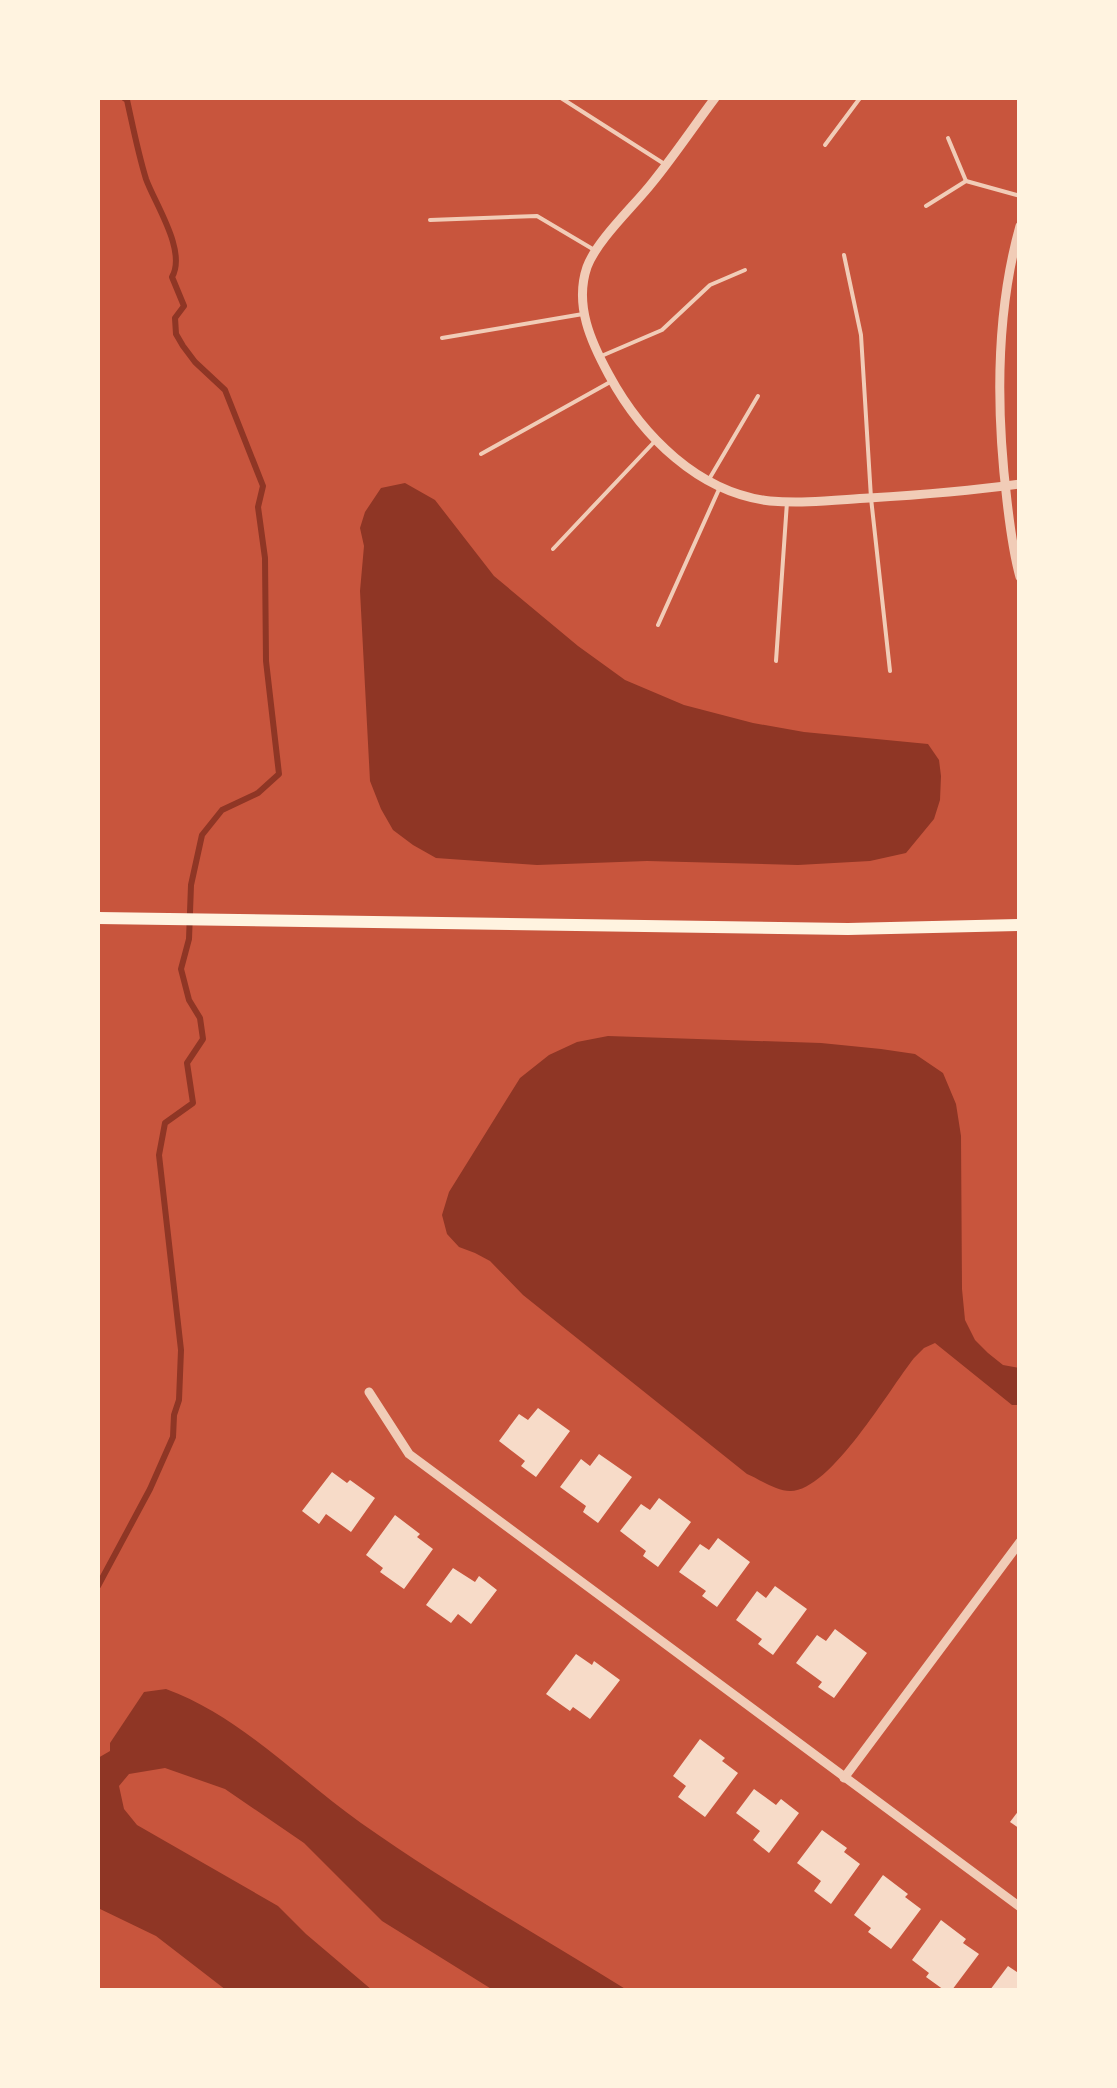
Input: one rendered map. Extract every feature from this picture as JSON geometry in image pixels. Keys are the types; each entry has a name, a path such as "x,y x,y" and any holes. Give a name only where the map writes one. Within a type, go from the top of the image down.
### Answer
{"main road":[{"path":"98,918 796,928 1020,926"}],"street":[{"path":"715,98 588,266 583,314 600,357 626,404 656,440 693,472 720,486 766,500 871,498 1020,484"},
{"path":"1020,226 1004,310 999,407 1013,551 1020,577"},
{"path":"369,1392 409,1454 1020,1907"},
{"path":"844,1778 1020,1542"}],"lane":[{"path":"560,98 666,165"},
{"path":"824,145 860,98"},
{"path":"948,138 966,181"},
{"path":"926,206 966,181 1020,196"},
{"path":"430,220 537,216 596,251"},
{"path":"844,254 861,335 871,498 890,670"},
{"path":"600,357 662,330 710,285 745,270"},
{"path":"442,338 583,314"},
{"path":"481,454 612,381"},
{"path":"708,481 758,396"},
{"path":"553,549 656,440"},
{"path":"658,625 720,486"},
{"path":"776,660 788,502"}],"shaded area":[{"path":"405,483 435,500 494,576 625,680 684,705 753,723 928,744 939,760 941,776 934,819 906,853 870,861 798,865 647,861 537,865 436,858 413,845 393,830 370,781 360,591 364,546 360,528 365,512 381,488"},
{"path":"608,1036 821,1043 881,1049 915,1054 943,1073 956,1104 961,1136 965,1320 975,1340 988,1353 1003,1365 1019,1368 1019,1405 1012,1405 935,1343 914,1358 858,1436 823,1475 806,1487 779,1489 747,1474 523,1295 490,1261 459,1247 447,1234 442,1215 449,1192 520,1078 549,1055 577,1042"},
{"path":"166,1689 244,1731 393,1845 627,1990 493,1990 382,1921 304,1843 225,1789 165,1768 129,1774 119,1786 124,1809 137,1825 278,1906 372,1990 226,1990 156,1936 98,1908 98,1758 110,1751 110,1743 144,1692"}],"building":[{"path":"538,1408 570,1431 536,1477 521,1466 525,1461 499,1441 519,1414 528,1420"},
{"path":"599,1454 632,1477 598,1523 583,1512 586,1506 560,1487 581,1459 590,1466"},
{"path":"332,1472 375,1498 351,1532 326,1514 319,1524 302,1511"},
{"path":"659,1498 691,1522 658,1567 643,1556 646,1551 620,1531 641,1504 650,1510"},
{"path":"395,1515 433,1549 404,1589 380,1572 383,1568 366,1555"},
{"path":"718,1538 750,1562 717,1607 702,1596 706,1591 679,1572 700,1544 709,1550"},
{"path":"453,1568 475,1582 479,1576 497,1590 471,1624 458,1614 451,1623 426,1605"},
{"path":"775,1586 807,1609 773,1655 758,1644 762,1639 736,1620 757,1591 766,1598"},
{"path":"835,1629 867,1653 834,1698 818,1687 822,1682 796,1663 817,1635 826,1641"},
{"path":"576,1654 592,1665 594,1661 620,1680 590,1719 546,1694"},
{"path":"700,1739 738,1773 705,1817 678,1797 686,1786 673,1776"},
{"path":"754,1789 776,1805 781,1799 799,1813 769,1853 753,1840 760,1831 736,1813"},
{"path":"1020,1809 1020,1829 1010,1822"},
{"path":"822,1830 847,1848 844,1852 860,1864 831,1904 814,1891 821,1881 797,1863"},
{"path":"883,1875 921,1909 891,1949 868,1932 871,1928 854,1915"},
{"path":"941,1920 979,1954 952,1990 944,1990 926,1977 929,1973 912,1960"},
{"path":"1008,1966 1020,1974 1020,1990 990,1990"}],"waterway":[{"path":"98,1586 173,1437 179,1400 181,1350 159,1155 165,1123 193,1103 187,1063 203,1039 200,1018 189,1000 181,969 189,939 191,885 202,835 222,810 258,793 279,774 266,661 265,558 258,507 263,486 225,390 195,362 176,334 175,318 184,306 172,277 176,254 146,179 124,98"}]}
